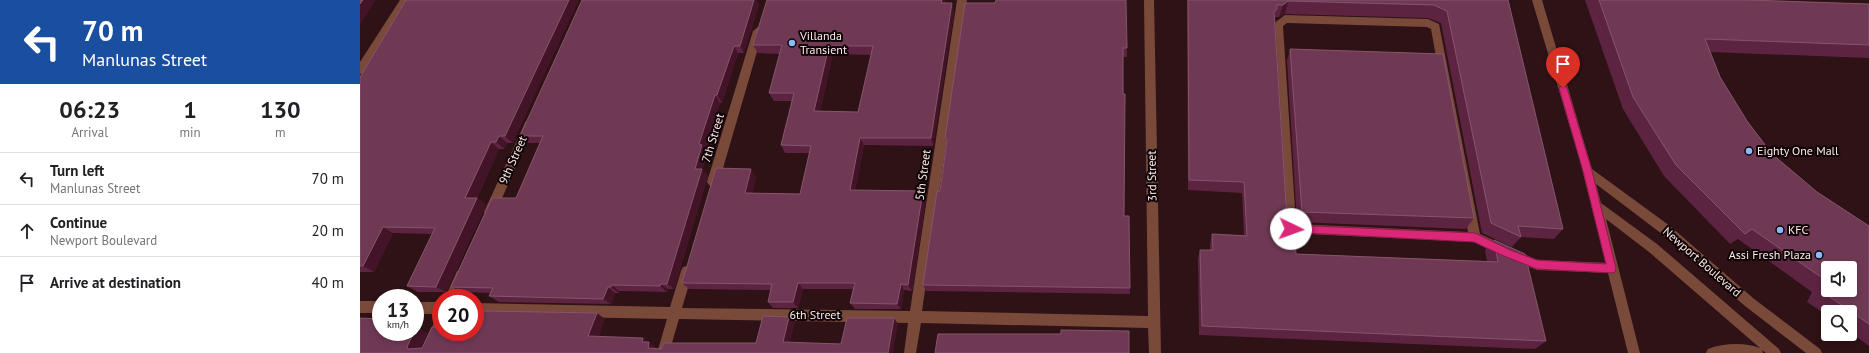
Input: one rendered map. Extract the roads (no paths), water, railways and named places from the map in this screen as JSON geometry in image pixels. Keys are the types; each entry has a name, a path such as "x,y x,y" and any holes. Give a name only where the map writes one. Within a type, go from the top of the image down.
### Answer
{"street":[{"path":"360,70 405,0"},
{"name":"5th Street","path":"910,353 962,0"},
{"name":"3rd Street","path":"1149,0 1155,353"},
{"path":"1537,0 1587,171 1634,353"},
{"path":"1475,237 1436,27 1428,23 1286,19 1281,21 1278,24 1291,229 1475,237 1507,253 1537,265 1612,268"},
{"name":"7th Street","path":"711,192 761,23"},
{"name":"9th Street","path":"484,225 533,116"},
{"name":"Newport Boulevard","path":"1587,171 1666,230 1749,302 1816,353"},
{"name":"Newport Boulevard","path":"1595,205 1653,248 1775,353"},
{"path":"663,353 690,261"},
{"path":"455,289 467,262"},
{"path":"360,307 372,307"},
{"name":"6th Street","path":"484,309 674,314 915,316 1154,322"},
{"path":"426,353 432,340"},
{"path":"1712,353 1737,350 1757,353"}],"place":[{"name":"Villanda Transient","path":"792,43"},
{"name":"Eighty One Mall","path":"1749,151"},
{"name":"KFC","path":"1780,230"},
{"name":"Assi Fresh Plaza","path":"1819,255"}]}
